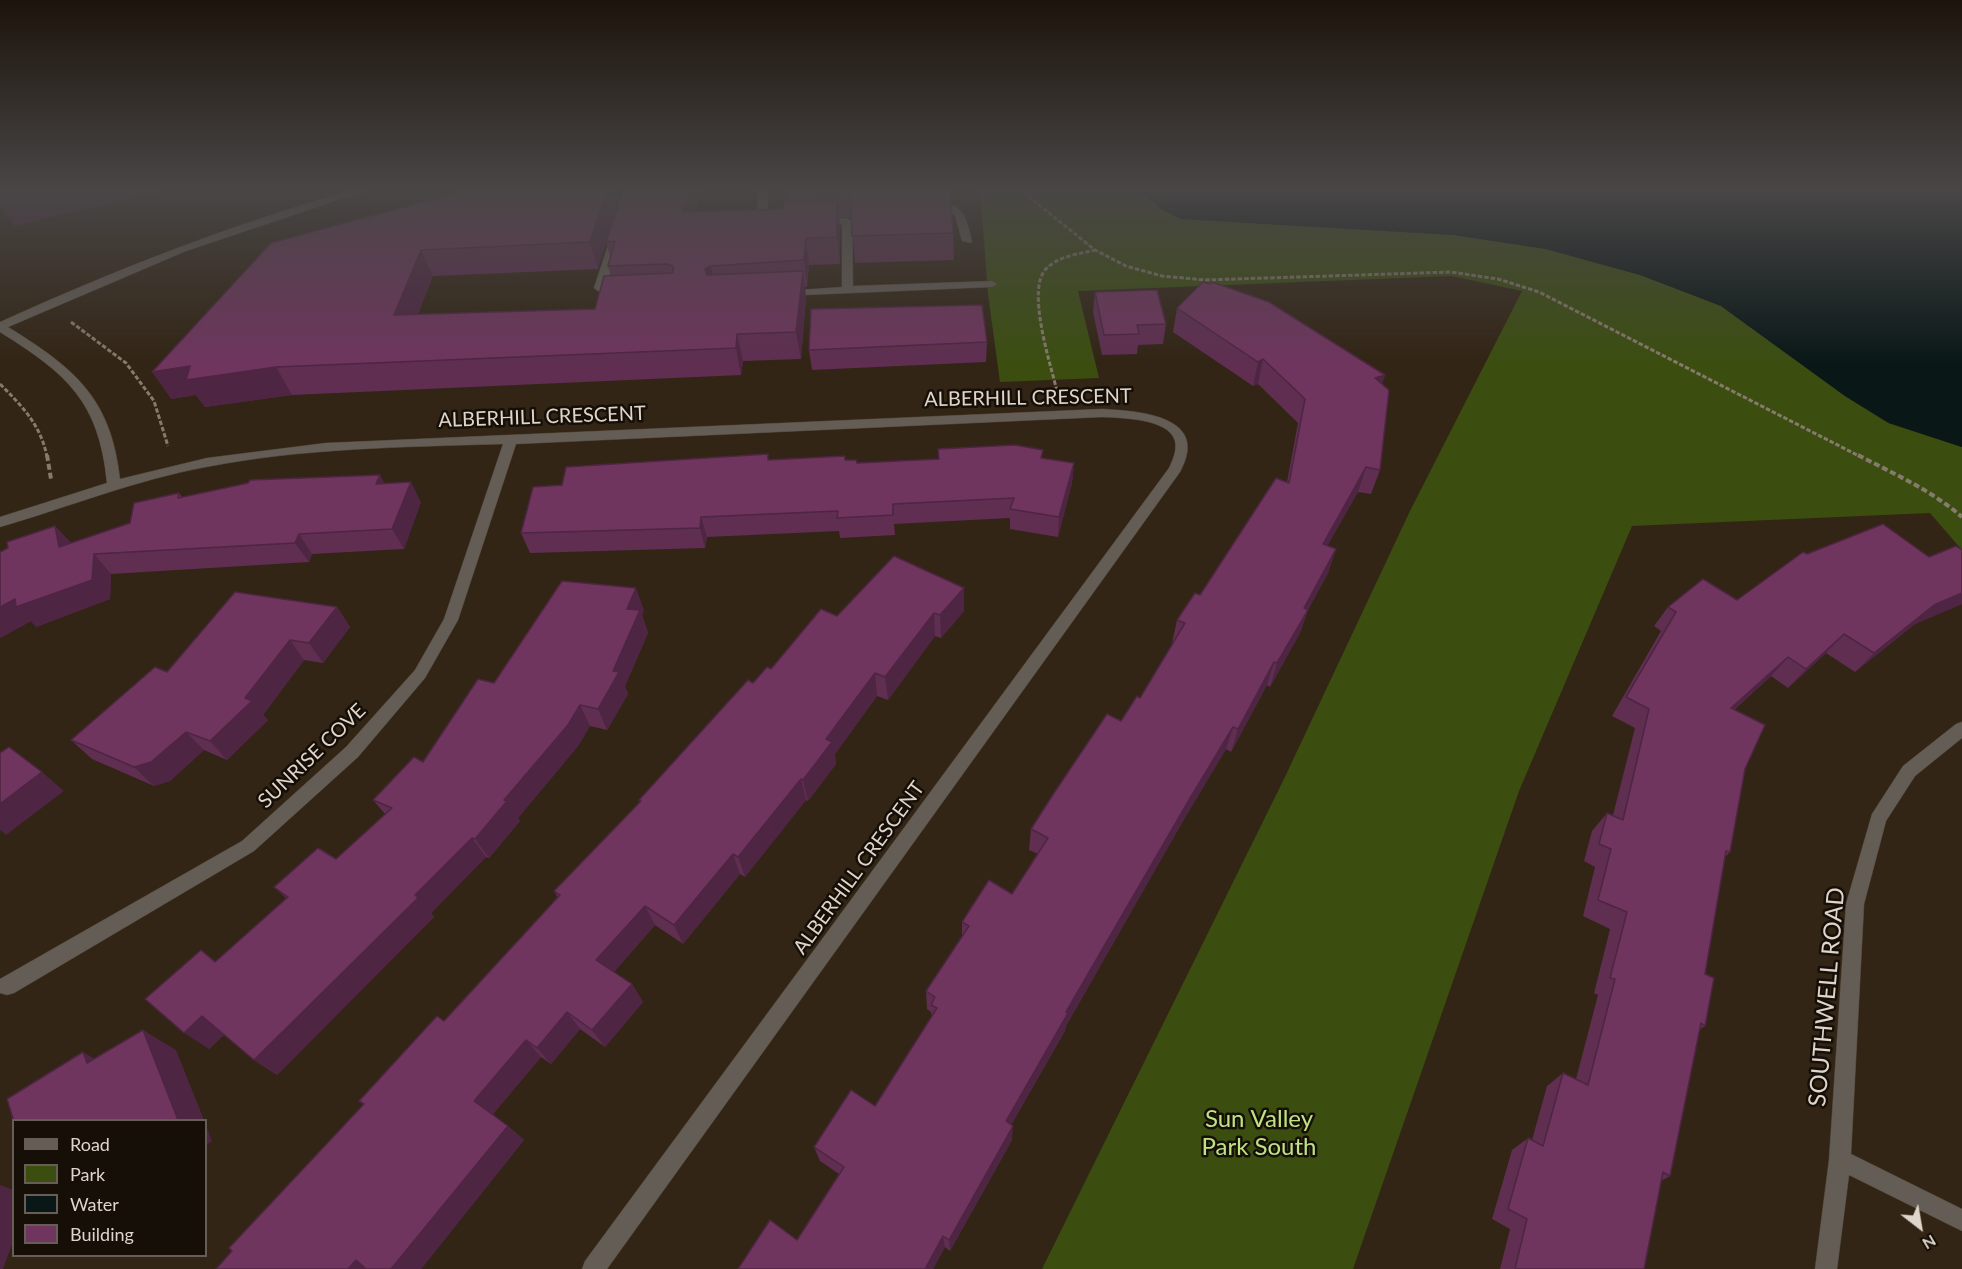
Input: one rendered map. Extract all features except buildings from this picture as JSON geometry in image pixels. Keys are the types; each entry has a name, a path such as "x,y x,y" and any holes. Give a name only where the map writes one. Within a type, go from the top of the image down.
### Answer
{"street":[{"path":"0,327 127,269 183,247"},
{"path":"613,247 600,288 612,298 633,297"},
{"path":"847,247 848,290"},
{"path":"777,294 992,284"},
{"path":"0,327 37,350 85,393 101,421 111,459 114,485"},
{"name":"ALBERHILL CRESCENT","path":"0,522 114,485 168,471 234,458 336,445 510,441 1131,414 1157,420 1175,430 1184,442 1183,455 593,1269"},
{"name":"SUNRISE COVE","path":"7,986 248,846 352,752 420,674 451,620 510,441"},
{"name":"SOUTHWELL ROAD","path":"1826,1269 1840,1160 1855,904 1878,819 1909,771 1962,729"},
{"path":"1840,1160 1962,1220"}],"path":[{"path":"1092,247 1126,266 1162,276 1205,280 1451,272 1498,279 1539,292 1619,335 1913,483 1946,503 1962,517"},
{"path":"1062,416 1036,292 1041,274 1056,262 1095,250"},
{"path":"41,307 72,323 126,363 154,401 168,441 168,471"},
{"path":"0,384 29,413 44,441 51,479 59,503"}],"green space":[{"name":"Sun Valley Park South","path":"984,247 1546,249 1644,276 1721,306 1845,396 1888,423 1962,447 1962,550 1930,513 1632,526 1519,791 1353,1269 1042,1269 1284,779 1410,511 1522,291 1452,276 1078,291 1099,378 1000,382 988,294"}],"water":[{"path":"1534,247 1962,247 1962,447 1889,423 1845,396 1721,306 1640,275"}]}
